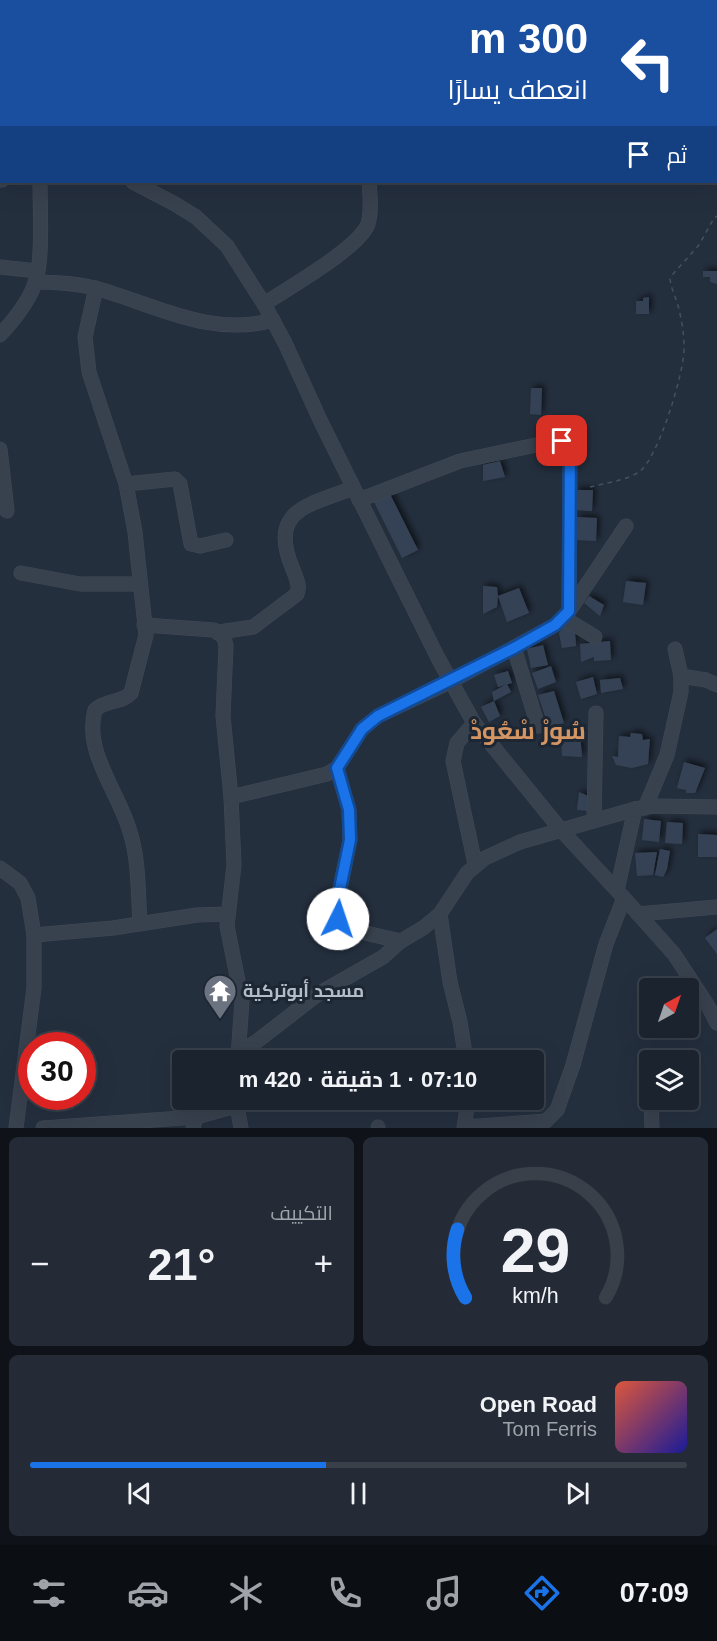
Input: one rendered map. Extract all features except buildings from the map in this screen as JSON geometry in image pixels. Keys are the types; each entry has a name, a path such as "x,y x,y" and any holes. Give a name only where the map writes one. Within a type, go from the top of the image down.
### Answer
{"street":[{"path":"0,335 19,313 36,277 40,183"},
{"path":"135,183 176,204 215,233 228,246 273,320 356,494 450,681 474,723 561,830 674,954 717,1023"},
{"path":"264,304 336,256 363,233 370,211 369,183"},
{"path":"0,267 36,277 96,288 180,316 226,326 256,325 273,320"},
{"path":"96,288 85,337 89,372 126,484 135,532 146,635 131,693 99,705 93,716 93,732 108,782 130,831 140,923"},
{"path":"219,633 253,627 297,594 299,585 286,554 285,533 290,518 307,506 356,494 460,461 555,441 562,441 570,448 566,615"},
{"path":"0,449 7,511"},
{"path":"126,484 175,479 180,484 191,544 200,546 226,540"},
{"path":"231,797 327,774 337,768 346,751 369,722 378,716 514,648 566,615 626,526"},
{"path":"21,573 80,584 140,584"},
{"path":"566,615 595,637"},
{"path":"144,625 214,630 224,637 226,646 223,716 231,797 234,865 227,926 242,1001 238,1050"},
{"path":"514,648 538,726"},
{"path":"467,1110 465,1127 546,1122 557,1110 573,1065 621,894 640,808 667,755 681,692 681,676 675,650"},
{"path":"681,676 706,680 717,685"},
{"path":"594,821 596,713"},
{"path":"474,723 457,743 453,761 475,864"},
{"path":"337,768 349,810 350,840 337,903 338,919 343,924 357,930 401,941"},
{"path":"245,1050 318,994 383,957 401,941 423,928 440,914 475,864 520,842 640,808 717,807"},
{"path":"0,868 20,884 27,898 34,935 34,988 16,1128"},
{"path":"638,914 717,907"},
{"path":"34,935 113,928 197,915 228,914"},
{"path":"440,914 450,981 464,1050"},
{"path":"43,1128 194,1122 221,1110"},
{"path":"237,1110 241,1128"},
{"path":"651,1110 652,1128"}],"path":[{"path":"590,487 640,471 648,463 673,400 684,357 681,320 670,279 699,245 717,216"}],"place":[{"name":"مسجد أبوتركية","path":"220,1020"}],"district":[{"name":"سُورْ سْعُودْ","path":"528,731"}],"route":[{"path":"338,919 337,903 350,840 349,810 337,768 362,729 378,716 555,625 569,611 570,448 562,441"}]}
